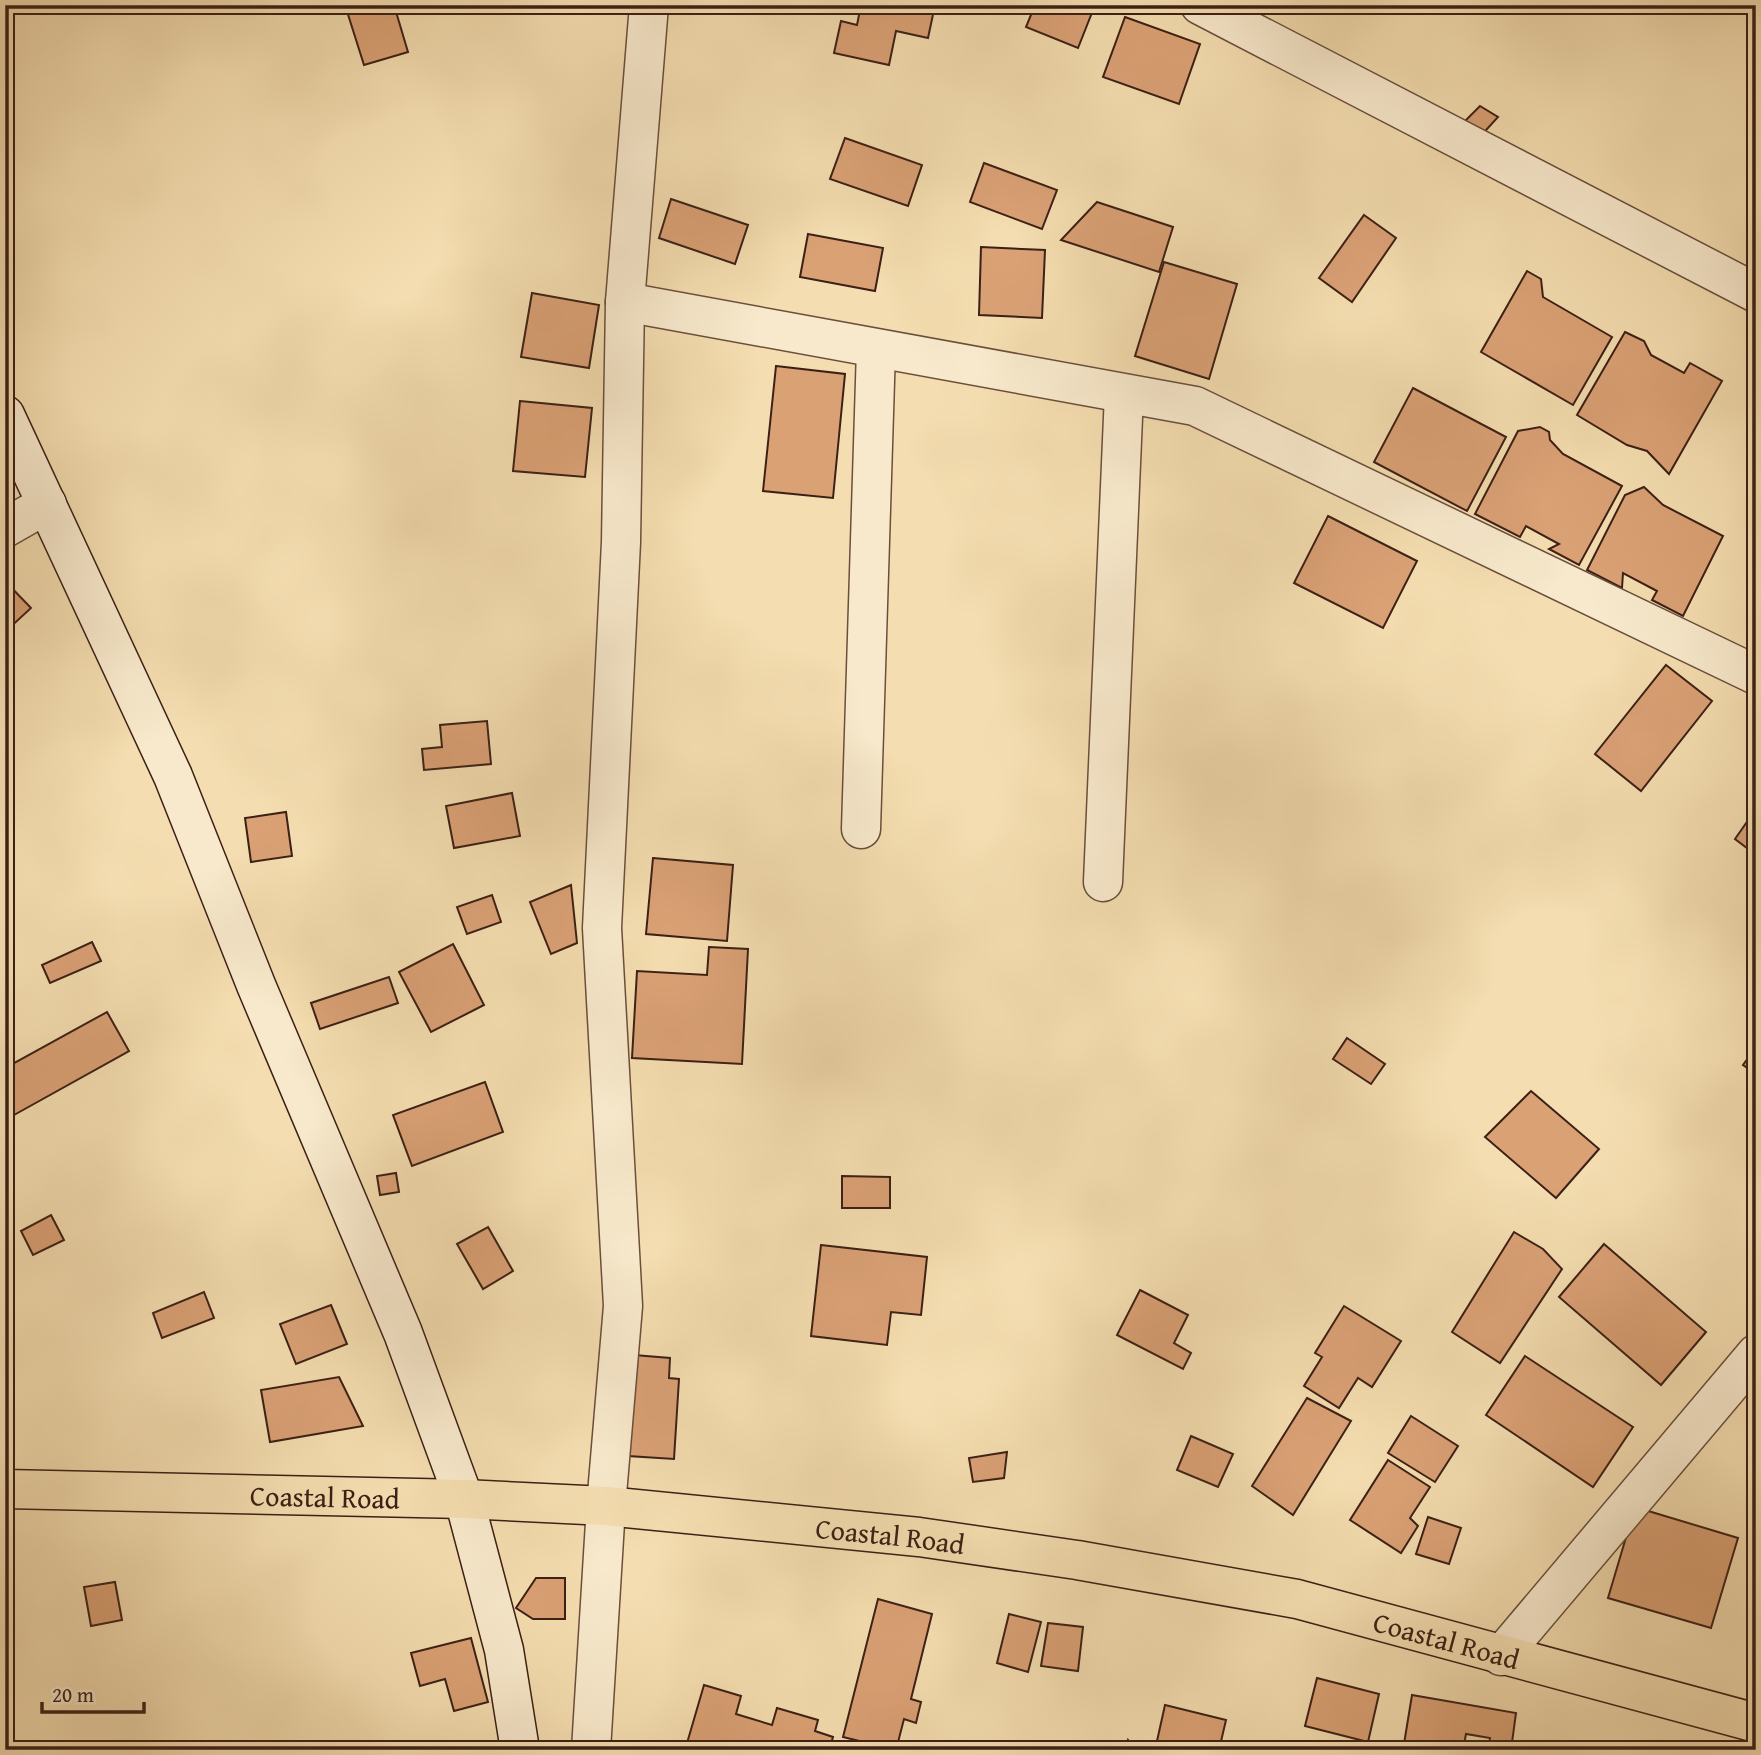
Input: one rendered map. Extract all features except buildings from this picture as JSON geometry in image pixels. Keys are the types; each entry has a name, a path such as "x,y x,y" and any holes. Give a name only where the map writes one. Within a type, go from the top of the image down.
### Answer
{"main road":[{"name":"Coastal Road","path":"5,1489 464,1499 606,1506 919,1536 1077,1560 1297,1599 1756,1723"}],"street":[{"path":"591,1750 606,1506 623,1306 602,928 621,541 625,302 649,5"},
{"path":"1200,5 1756,293"},
{"path":"625,302 1195,406 1756,675"},
{"path":"861,829 876,349"},
{"path":"1103,882 1124,394"},
{"path":"5,415 173,776 256,985 403,1333 464,1499 503,1650 520,1750"},
{"path":"5,528 47,504"},
{"path":"1501,1656 1756,1354"}]}
